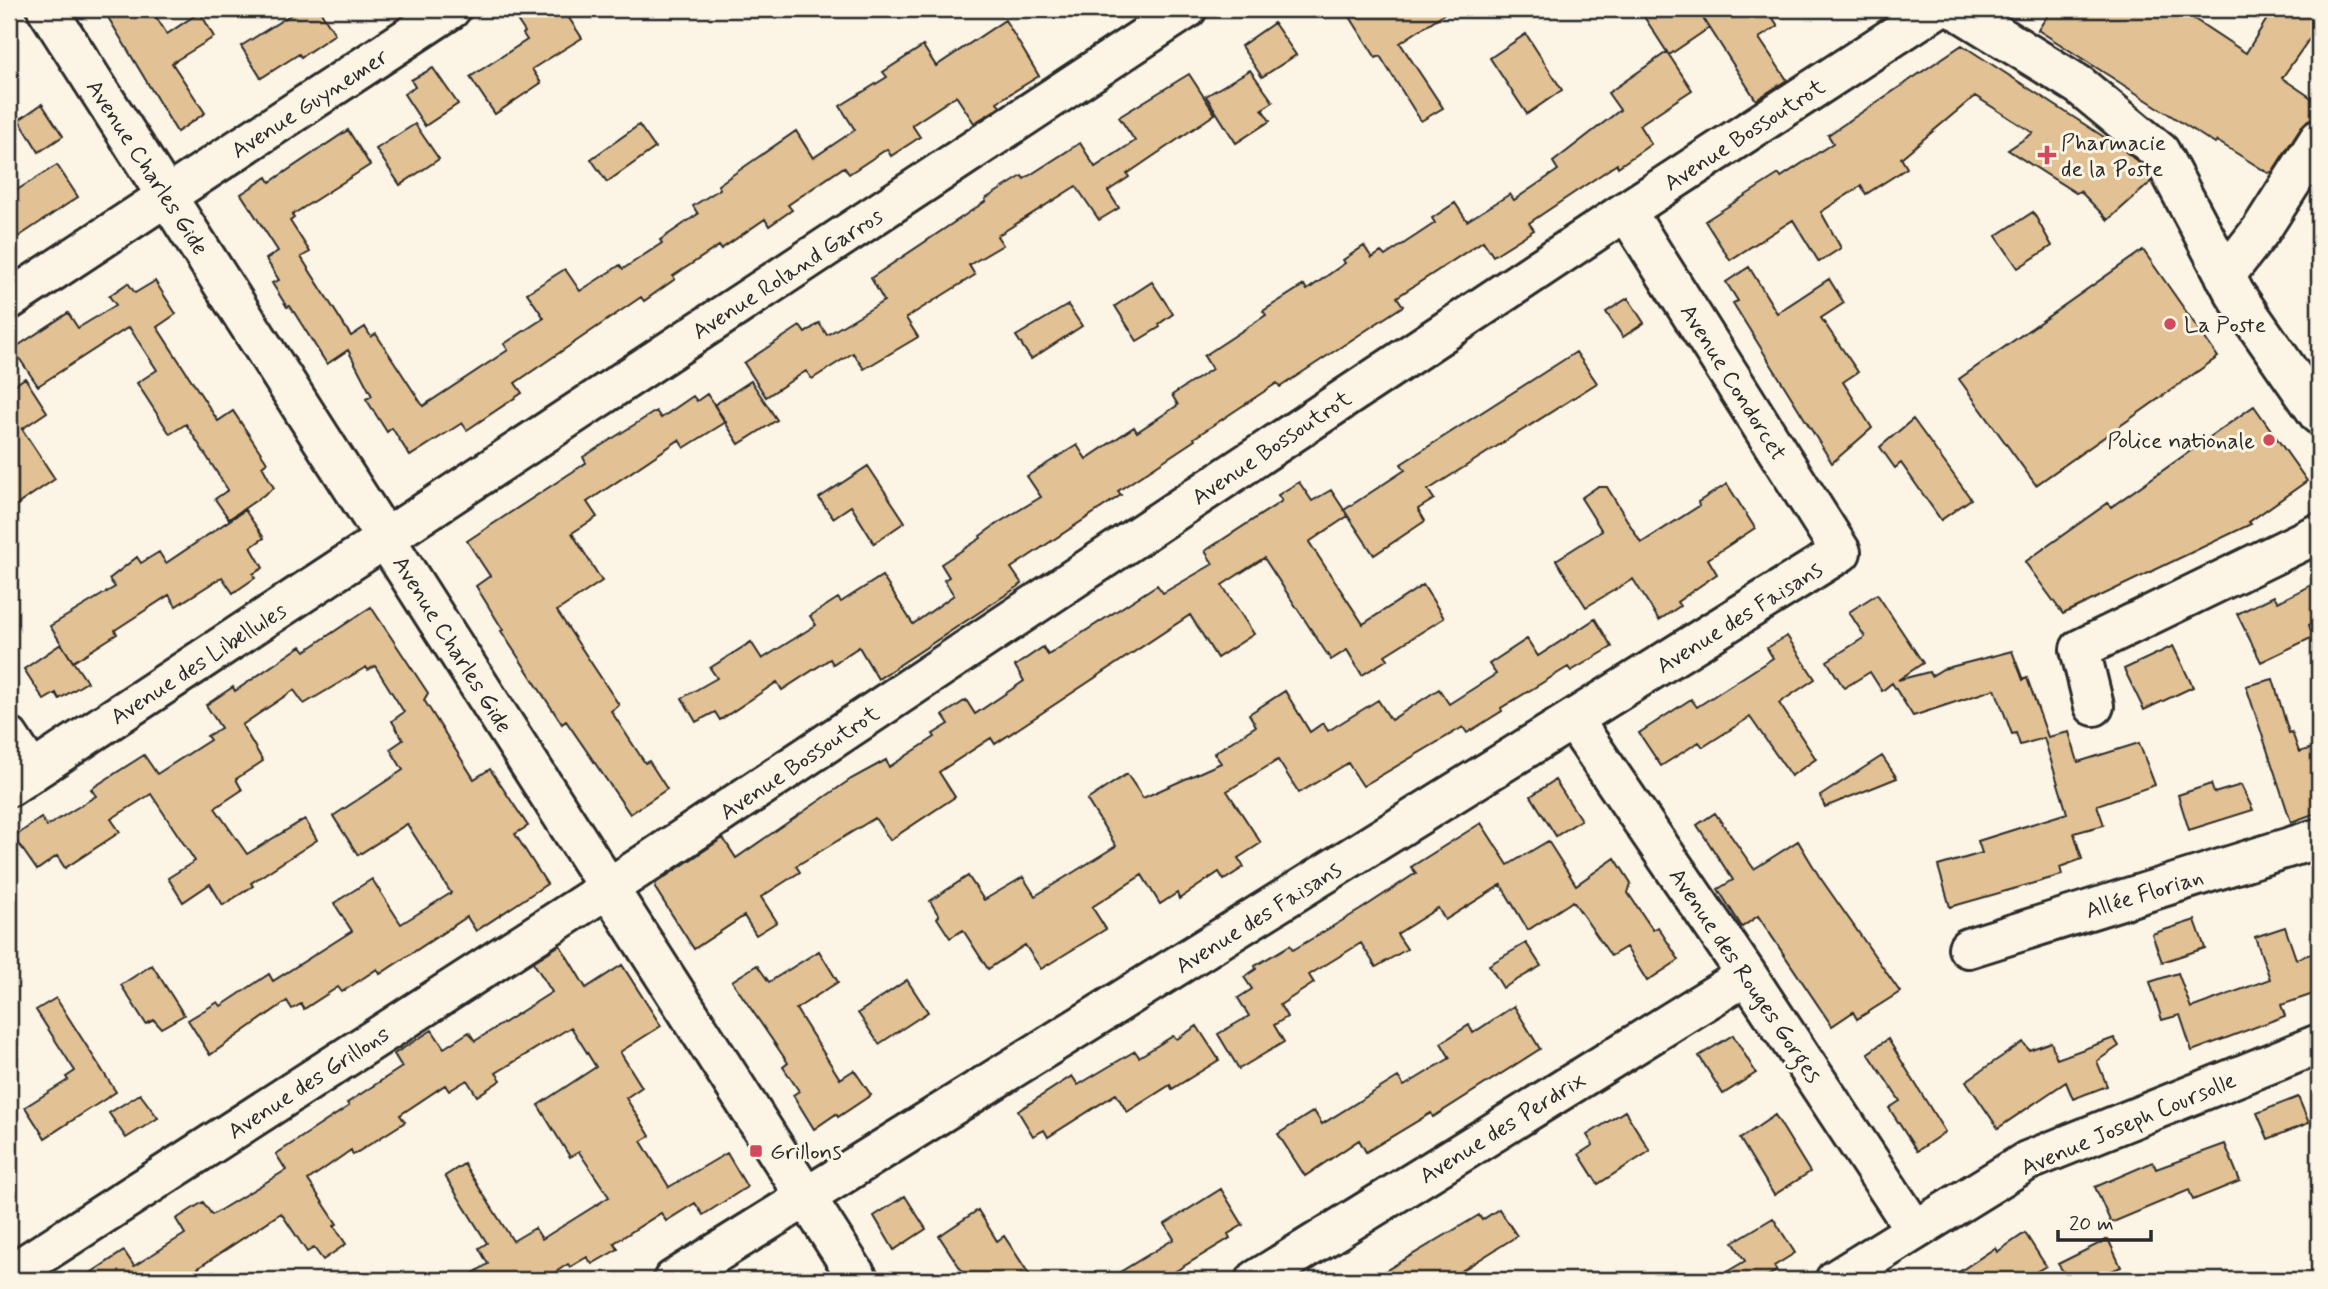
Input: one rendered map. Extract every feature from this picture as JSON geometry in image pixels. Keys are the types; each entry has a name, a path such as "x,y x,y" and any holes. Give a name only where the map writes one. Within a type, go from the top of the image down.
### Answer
{"street":[{"name":"Avenue Charles Gide","path":"47,9 859,1280"},
{"name":"Avenue Guynemer","path":"9,300 451,9"},
{"name":"Avenue Roland Garros","path":"387,538 1187,9"},
{"name":"Avenue Bossoutrot","path":"608,889 1626,211 1936,9"},
{"path":"1956,9 2079,85 2160,152 2225,276 2319,415"},
{"path":"2225,276 2261,230 2319,139"},
{"name":"Avenue Condorcet","path":"1626,211 1842,552"},
{"path":"2094,706 2080,649 2319,533"},
{"name":"Avenue des Libellules","path":"20,780 387,538"},
{"name":"Avenue des Faisans","path":"673,1280 1842,552"},
{"name":"Avenue des Rouges Gorges","path":"1574,720 1915,1230"},
{"path":"9,737 20,780"},
{"name":"Allée Florian","path":"1968,948 2319,838"},
{"name":"Avenue des Grillons","path":"9,1275 608,889"},
{"name":"Avenue des Perdrix","path":"1256,1280 1747,975"},
{"name":"Avenue Joseph Coursolle","path":"1835,1280 2027,1161 2319,1044"}],"building":[{"path":"103,9 151,9 167,34 200,12 214,37 172,63 205,113 177,132"},
{"path":"300,9 319,9 335,34 301,57 299,54 261,78 241,46"},
{"path":"528,9 563,9 582,38 532,69 541,83 495,114 470,77 527,40 515,17"},
{"path":"1345,9 1451,9 1400,43 1443,108 1421,121 1380,56 1376,58"},
{"path":"1639,9 1697,9 1709,28 1669,55"},
{"path":"1720,9 1767,9 1778,26 1759,38 1787,80 1756,100 1704,19"},
{"path":"2052,9 2179,9 2246,53 2273,9 2319,9 2319,45 2310,38 2282,78 2319,103 2319,117 2308,120 2301,127 2272,172 2268,173 2217,141 2215,144 2038,30"},
{"path":"1005,20 1039,76 997,102 1000,107 974,123 956,96 912,125 920,137 891,156 887,149 849,174 844,167 788,205 792,210 769,226 765,219 721,249 719,246 673,276 675,279 644,301 641,297 515,383 522,393 467,430 462,423 410,456 392,428 387,432 366,399 372,396 348,350 327,364 290,306 287,307 272,283 279,280 266,259 278,251 241,194 267,177 270,182 348,130 370,165 292,215 294,218 290,221 310,252 301,257 351,336 365,327 371,337 376,334 423,406 508,350 504,344 544,318 527,293 565,269 580,291 620,265 623,269 698,214 693,206 720,189 718,185 796,131 813,158 855,130 840,106 887,77 883,72 923,46 936,66"},
{"path":"1274,23 1296,55 1262,77 1241,46"},
{"path":"1526,34 1562,90 1527,114 1490,58"},
{"path":"1962,45 2121,148 2143,166 2151,182 2108,220 2080,191 2076,193 2008,150 2033,133 1975,96 1901,158 1907,168 1866,194 1861,186 1821,212 1841,248 1819,262 1793,220 1730,260 1705,221 1833,143 1828,135"},
{"path":"1667,52 1692,90 1639,125 1651,144 1529,223 1534,230 1493,256 1483,241 1397,297 1403,306 1280,387 1277,383 1118,491 1121,495 1011,568 1022,584 878,679 859,647 833,664 830,659 782,690 777,682 720,720 715,712 696,722 682,698 717,678 710,668 751,642 762,659 816,625 810,616 838,598 841,602 882,576 913,624 954,595 944,580 949,577 941,564 981,538 980,536 998,523 1041,497 1027,476 1077,445 1086,459 1134,427 1137,432 1178,405 1172,395 1212,369 1204,356 1266,315 1263,311 1304,285 1307,290 1364,246 1372,258 1381,252 1385,256 1435,223 1432,218 1455,203 1467,221 1510,194 1514,200 1558,170 1553,162 1620,110 1608,93"},
{"path":"433,68 458,104 425,126 404,94 415,87 411,80"},
{"path":"1250,70 1273,102 1262,109 1270,121 1236,143 1206,96"},
{"path":"1189,74 1215,114 1127,174 1129,177 1108,191 1119,208 1099,220 1076,186 997,236 1003,245 969,265 975,275 906,318 918,337 864,369 853,353 812,379 806,371 766,397 744,363 800,326 805,333 819,323 827,335 884,301 871,278 986,201 985,199 1022,176 1024,179 1080,143 1095,167 1135,141 1119,117"},
{"path":"42,104 63,136 39,152 19,120"},
{"path":"415,124 439,159 400,185 376,149"},
{"path":"639,125 655,148 607,182 591,159"},
{"path":"57,165 78,197 9,243 9,195"},
{"path":"2033,212 2052,246 2018,268 1996,236"},
{"path":"2143,250 2218,357 2036,485 1959,379"},
{"path":"1749,267 1777,313 1829,279 1844,303 1821,318 1858,372 1843,382 1872,428 1832,463 1733,303 1738,301 1726,282"},
{"path":"155,281 176,314 157,327 218,421 233,411 267,462 262,466 274,488 229,519 215,499 228,490 186,424 170,434 137,383 157,370 129,327 38,386 13,349 68,313 78,328 116,305 109,296 128,283 135,293"},
{"path":"1152,282 1173,314 1159,324 1160,327 1137,341 1115,306"},
{"path":"1628,298 1644,323 1623,337 1606,312"},
{"path":"1068,305 1082,326 1031,359 1016,336"},
{"path":"1576,352 1597,383 1428,490 1434,499 1418,509 1425,521 1374,555 1344,510 1405,470 1401,464"},
{"path":"25,378 47,412 22,429 55,479 9,510 9,389"},
{"path":"751,381 777,420 739,444 714,405"},
{"path":"707,394 726,422 684,448 679,440 587,502 597,517 572,533 602,581 557,611 619,705 611,711 645,763 649,761 667,789 630,814 566,721 562,724 501,631 503,630 476,586 490,576 467,541 586,463 583,457 656,411 661,418 693,396 697,401"},
{"path":"2254,406 2307,481 2249,522 2251,524 2063,614 2025,562 2108,503 2111,507"},
{"path":"1913,419 1971,499 1941,520 1901,463 1895,468 1880,447"},
{"path":"868,466 905,522 874,543 851,506 833,518 819,498"},
{"path":"1299,482 1312,501 1331,490 1348,516 1309,542 1363,624 1423,585 1444,618 1385,655 1388,659 1362,675 1347,650 1331,660 1264,558 1222,585 1254,634 1217,658 1190,615 995,744 991,738 939,772 955,797 890,840 875,818 796,866 800,872 761,897 777,922 756,935 744,916 694,949 655,888 656,883 723,838 736,858 851,779 886,760 889,767 935,737 933,734 949,724 943,715 966,700 975,714 1024,681 1015,666 1043,647 1048,655 1157,585 1163,593 1213,564 1205,551 1282,501 1278,495"},
{"path":"1727,484 1755,528 1708,559 1717,574 1677,602 1680,606 1659,620 1633,579 1586,607 1556,560 1602,531 1581,498 1597,487 1607,487 1641,543 1699,506 1698,502"},
{"path":"245,510 264,538 251,547 263,568 253,574 255,578 233,593 222,577 176,606 169,595 115,630 117,634 73,662 50,626 115,587 109,579 137,557 141,563 159,552 166,563"},
{"path":"2319,581 2319,620 2309,625 2313,637 2261,662 2237,614 2274,596 2278,602"},
{"path":"1877,594 1923,663 1898,680 1929,672 1931,676 1943,669 2012,651 2023,680 2027,678 2048,737 2069,732 2078,762 2139,743 2155,785 2097,805 2104,825 2074,833 2082,859 2060,867 2062,875 1950,907 1938,866 1982,853 1978,841 2067,813 2044,738 2020,745 2016,733 2012,734 1995,689 1913,716 1892,683 1882,691 1870,672 1844,688 1827,661 1865,637 1849,612"},
{"path":"371,607 428,693 424,700 474,779 490,769 528,826 515,834 547,884 476,931 467,917 380,974 377,969 342,992 338,987 304,1009 301,1004 292,1009 287,1001 210,1055 188,1020 218,1002 221,1006 269,974 273,981 352,931 334,903 372,879 401,924 451,893 407,824 358,855 333,816 403,770 390,749 403,740 392,721 404,712 375,666 368,670 366,667 304,704 294,690 242,725 263,761 236,779 242,790 215,808 247,854 305,819 317,840 251,883 253,886 223,905 210,884 183,902 168,878 195,861 151,794 111,819 120,832 65,868 57,856 37,870 14,837 41,818 47,826 96,796 91,789 144,755 157,774 210,740 207,736 221,728 206,705 233,687 235,691 301,646 305,651"},
{"path":"1595,619 1612,647 1571,671 1568,667 1501,708 1502,711 1467,733 1463,727 1363,786 1348,763 1299,793 1278,760 1227,791 1261,843 1238,858 1244,867 1224,880 1219,872 1179,899 1177,893 1160,904 1142,875 1092,907 1106,929 1041,969 1025,945 988,969 963,930 950,938 937,918 939,916 930,901 968,876 984,900 1023,877 1035,896 1116,846 1087,800 1127,774 1143,798 1221,763 1214,753 1256,726 1249,714 1285,691 1310,732 1323,723 1328,731 1378,700 1391,720 1439,689 1449,704 1496,674 1489,664 1527,639 1538,656"},
{"path":"1787,636 1815,679 1779,703 1816,759 1791,776 1750,717 1703,747 1699,742 1661,766 1639,733 1691,699 1697,707 1773,658 1767,648"},
{"path":"61,644 87,682 59,699 56,693 44,700 24,669"},
{"path":"2173,646 2193,687 2144,710 2124,669"},
{"path":"2273,679 2289,733 2292,732 2299,752 2319,746 2319,812 2291,822 2246,686"},
{"path":"1882,756 1897,778 1825,807 1820,796"},
{"path":"1555,780 1581,820 1556,836 1531,796"},
{"path":"2211,784 2214,793 2241,785 2253,810 2189,830 2178,795"},
{"path":"1715,813 1754,869 1798,841 1819,876 1900,992 1857,1019 1853,1012 1832,1026 1758,916 1742,927 1718,889 1733,880 1697,825"},
{"path":"1481,823 1508,865 1548,841 1576,885 1615,858 1631,883 1628,893 1653,930 1658,927 1679,960 1647,981 1626,947 1611,956 1573,901 1528,930 1501,885 1445,920 1438,908 1397,934 1407,949 1376,967 1361,943 1309,975 1314,983 1280,1005 1287,1017 1274,1025 1284,1042 1239,1069 1218,1034 1249,1016 1238,998 1252,989 1244,977 1256,969 1255,966 1290,945 1293,950 1360,910 1416,873 1411,867"},
{"path":"2195,920 2205,948 2162,962 2152,934"},
{"path":"2285,927 2296,959 2319,951 2319,992 2281,1005 2285,1016 2192,1051 2180,1015 2162,1020 2150,982 2178,973 2191,1008 2270,979 2255,937"},
{"path":"1526,943 1541,966 1503,988 1489,965"},
{"path":"560,945 586,988 622,965 661,1026 620,1052 642,1087 626,1098 650,1136 641,1141 669,1187 727,1153 747,1187 703,1215 695,1203 666,1221 661,1213 614,1243 618,1249 592,1264 587,1257 570,1267 568,1264 543,1280 462,1280 488,1264 479,1248 487,1243 445,1176 464,1164 513,1241 535,1228 542,1239 609,1197 579,1152 570,1157 538,1105 596,1067 571,1027 496,1073 501,1080 477,1096 467,1080 449,1091 445,1085 400,1115 405,1122 353,1155 351,1150 308,1180 337,1224 334,1226 346,1244 323,1260 314,1248 307,1252 281,1213 198,1268 206,1280 80,1280 124,1251 134,1266 185,1234 176,1219 203,1202 212,1215 286,1170 276,1154 402,1067 394,1054 432,1030 444,1048 469,1032 475,1041 552,992 533,962"},
{"path":"819,951 838,982 796,1009 840,1079 854,1070 871,1095 814,1129 793,1095 799,1091 783,1067 788,1063 732,981 757,965 769,982"},
{"path":"152,965 184,1015 161,1028 154,1020 146,1024 121,985"},
{"path":"907,980 928,1012 879,1044 858,1013"},
{"path":"56,998 116,1092 45,1138 25,1107 68,1080 66,1077 75,1071 36,1010"},
{"path":"1514,1006 1540,1049 1433,1117 1431,1113 1366,1152 1359,1140 1305,1176 1278,1134 1314,1111 1322,1124 1398,1077 1404,1086 1450,1058 1441,1043 1469,1025 1473,1033"},
{"path":"1197,1026 1219,1060 1172,1089 1170,1085 1127,1112 1116,1094 1048,1137 1044,1130 1033,1136 1018,1111 1072,1076 1078,1085 1135,1051 1139,1057 1173,1036 1177,1039"},
{"path":"1733,1035 1756,1073 1723,1094 1699,1056"},
{"path":"2114,1038 2119,1046 2097,1061 2107,1086 2073,1099 2066,1082 1998,1128 1966,1081 2023,1042 2029,1050 2051,1042 2057,1059"},
{"path":"1888,1039 1945,1132 1917,1151 1889,1108 1900,1101 1868,1053"},
{"path":"140,1094 158,1118 126,1138 109,1113"},
{"path":"2298,1097 2309,1123 2268,1139 2257,1113"},
{"path":"1625,1111 1650,1151 1598,1184 1579,1154 1593,1145 1587,1135"},
{"path":"1775,1115 1810,1172 1774,1195 1740,1139"},
{"path":"2225,1144 2240,1181 2193,1200 2189,1190 2111,1223 2095,1187 2153,1162 2156,1169"},
{"path":"1221,1189 1243,1225 1228,1234 1230,1238 1161,1280 1107,1280 1174,1239 1165,1224"},
{"path":"905,1196 926,1229 894,1250 874,1216"},
{"path":"1499,1209 1517,1236 1447,1280 1370,1280 1479,1215 1482,1220"},
{"path":"978,1210 997,1241 1004,1236 1033,1280 968,1280 939,1236"},
{"path":"1773,1218 1795,1253 1774,1266 1777,1271 1760,1280 1713,1280 1745,1261 1733,1242"},
{"path":"2025,1233 2046,1266 2022,1280 1947,1280 1995,1248 1997,1252"},
{"path":"2108,1239 2121,1267 2090,1280 2069,1280 2058,1264"}],"place":[{"name":"Pharmacie de la Poste","path":"2047,155"},
{"name":"La Poste","path":"2170,324"},
{"name":"Police nationale","path":"2269,440"},
{"name":"Grillons","path":"756,1151"}]}
